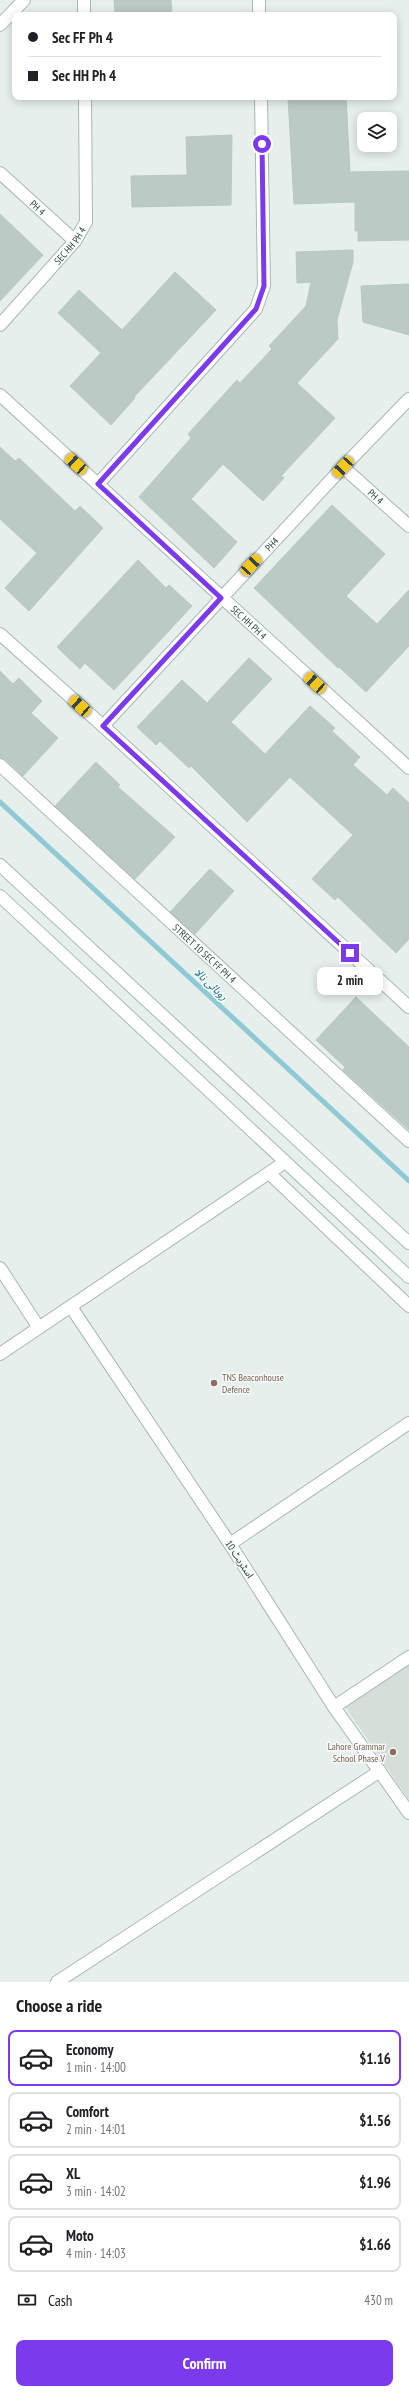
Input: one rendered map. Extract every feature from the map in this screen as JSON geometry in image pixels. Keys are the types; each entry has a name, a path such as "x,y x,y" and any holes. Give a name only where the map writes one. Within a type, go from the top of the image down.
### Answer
{"street":[{"path":"12,12 24,0"},
{"path":"84,0 84,12"},
{"path":"259,0 259,12"},
{"path":"0,25 12,12"},
{"name":"SEC HH PH 4","path":"0,325 75,241 86,222 85,100"},
{"path":"98,484 256,309 264,286 261,100"},
{"name":"PH 4","path":"0,173 75,241"},
{"name":"SEC HH PH 4","path":"0,395 409,768"},
{"name":"PH4","path":"103,726 343,467 409,399"},
{"name":"PH 4","path":"343,467 409,526"},
{"path":"0,634 103,726 409,1007"},
{"name":"STREET 10 SEC FF PH 4","path":"0,765 409,1141"},
{"path":"0,865 409,1243"},
{"path":"0,896 409,1277"},
{"path":"0,1354 270,1174 285,1162"},
{"path":"270,1174 409,1306"},
{"path":"0,1268 39,1328"},
{"name":"اسٹریٹ 10","path":"70,1307 230,1544 334,1707 409,1813"},
{"path":"230,1544 409,1423"},
{"path":"334,1707 409,1657"},
{"path":"57,1982 380,1771"}],"shaded area":[{"name":"Lahore Grammar School Phase V","path":"409,1662 409,1800 344,1705"}],"building":[{"path":"114,0 171,0 172,12 115,12"},
{"path":"288,100 346,100 350,172 409,171 409,240 358,241 358,231 355,231 355,202 294,204"},
{"path":"232,135 231,205 132,207 131,176 187,175 186,137"},
{"path":"0,214 43,255 0,301"},
{"path":"353,250 353,262 337,320 338,339 297,383 335,418 281,476 284,478 263,501 223,464 191,499 237,542 214,568 139,497 191,438 188,434 237,380 240,383 272,349 269,346 306,306 311,282 297,283 296,252"},
{"path":"175,272 216,310 134,397 135,398 111,425 70,386 101,353 58,313 79,290 122,330"},
{"path":"409,284 409,335 363,322 361,286"},
{"path":"0,447 15,461 19,458 75,511 80,506 103,528 29,611 5,588 37,553 0,519"},
{"path":"332,505 385,554 346,596 377,624 409,590 409,646 366,692 339,667 338,668 254,588"},
{"path":"138,560 166,588 169,585 192,606 114,690 85,663 80,669 57,647"},
{"path":"249,658 272,679 231,722 265,754 310,706 335,728 332,731 360,757 353,765 387,795 393,788 409,803 409,939 396,953 338,897 335,900 312,879 353,835 290,777 247,822 191,766 189,768 160,741 156,745 137,727 182,680 207,703"},
{"path":"0,671 13,684 19,678 42,701 31,713 58,738 23,776 5,759 0,758"},
{"path":"96,762 120,785 118,787 175,837 135,879 55,806"},
{"path":"210,869 234,891 195,934 170,912"},
{"path":"356,997 409,1047 409,1130 343,1070 345,1067 316,1040"}],"waterway":[{"name":"روہائی نالا","path":"0,802 409,1181"}],"place":[{"name":"TNS Beaconhouse Defence","path":"214,1383"},
{"name":"Lahore Grammar School Phase V","path":"393,1752"}],"route":[{"path":"262,144 264,286 256,309 98,484 221,598 103,726 350,953"}]}
